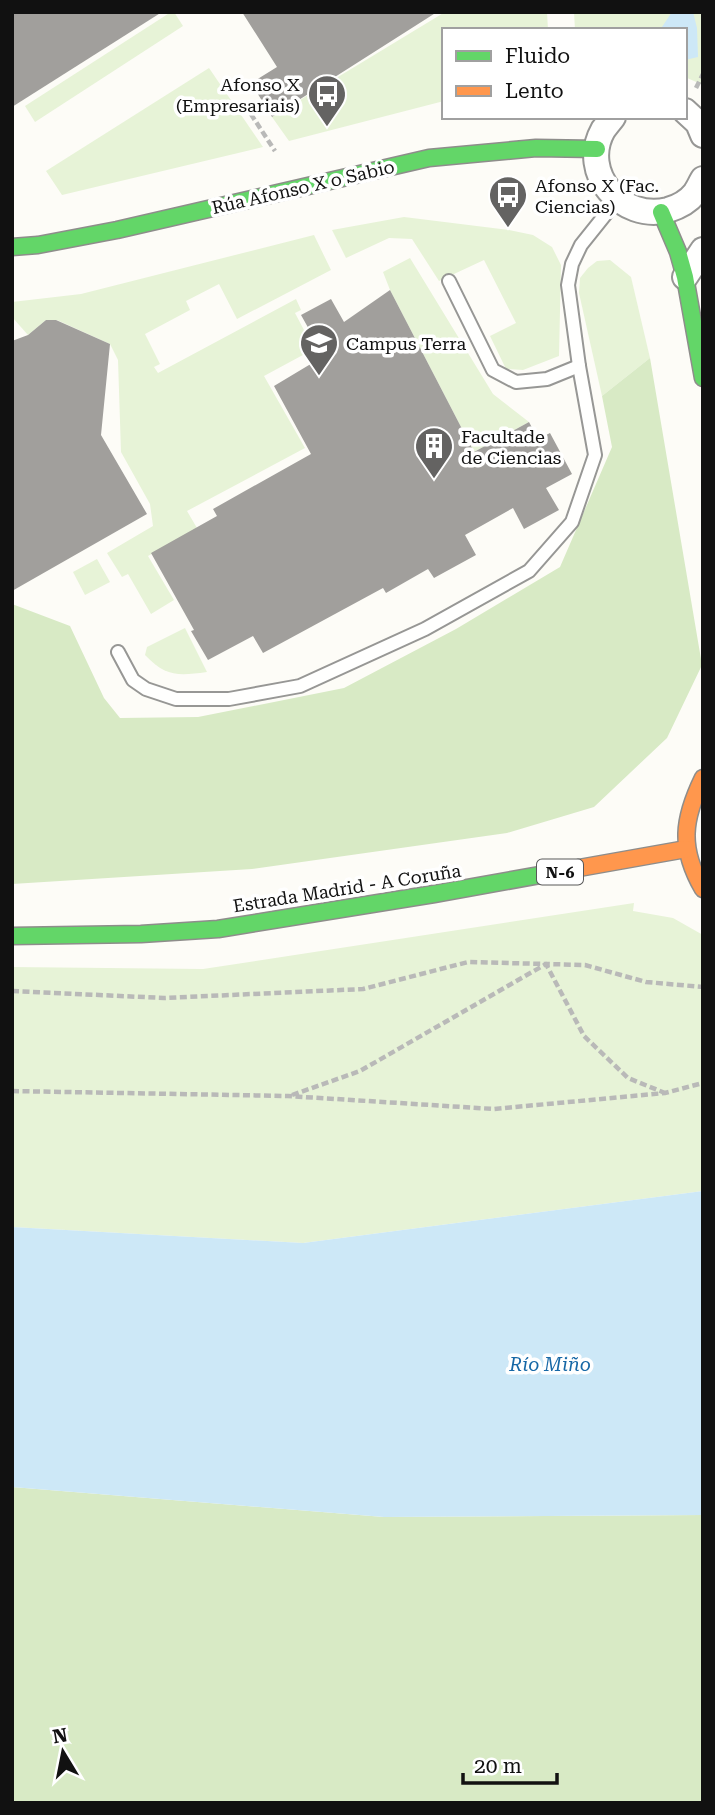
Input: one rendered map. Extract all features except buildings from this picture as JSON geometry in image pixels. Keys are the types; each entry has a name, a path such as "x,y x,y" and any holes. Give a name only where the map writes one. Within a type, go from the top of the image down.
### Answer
{"main road":[{"name":"Rúa Afonso X o Sabio","path":"12,247 38,245 117,230 429,158 536,148 597,149"},
{"path":"661,212 685,277 703,378"},
{"path":"703,778 691,800 685,824 686,849 694,876 703,889"},
{"name":"Estrada Madrid - A Coruña","path":"12,936 141,934 218,929 686,849"}],"street":[{"path":"612,119 603,131 597,149 598,168 605,186 617,200 630,208 661,212 684,203 700,190"},
{"path":"685,277 703,250"}],"lane":[{"path":"118,652 133,680 146,689 176,699 229,699 300,686 425,629 529,571 572,522 595,455 568,285 572,264 581,244 617,200"},
{"path":"449,281 493,370 516,382 547,379 579,366"}],"path":[{"path":"695,89 703,74"},
{"path":"245,105 275,151"},
{"path":"12,991 164,998 363,989 468,962 585,965 646,982 703,988"},
{"path":"547,964 584,1036 628,1078 665,1093"},
{"path":"288,1096 360,1071 547,964"},
{"path":"12,1091 288,1096 494,1109 665,1093 703,1083"}],"green space":[{"path":"174,12 183,26 35,122 25,106"},
{"path":"445,12 547,12 548,28 442,28 442,102 289,141 272,117"},
{"path":"574,12 703,12 703,85 687,78 687,28 575,28"},
{"path":"209,68 263,147 62,195 46,171"},
{"path":"404,217 509,230 533,235 552,247 561,265 559,356 523,370 506,369 490,336 516,323 484,260 439,281 412,239 389,238 346,258 332,230"},
{"path":"314,235 331,270 237,319 219,284 186,301 190,310 145,334 160,364 154,367 158,373 296,299 301,310 295,313 314,349 264,376 305,448 187,511 197,528 148,556 174,600 151,614 128,574 122,577 107,553 153,526 150,504 121,452 118,360 110,344 57,320 46,320 28,335 12,317 12,302 81,294"},
{"path":"410,258 493,394 529,422 474,452 383,272"},
{"path":"610,260 631,277 650,358 602,396 579,293 580,278 588,268 597,261"},
{"path":"650,358 702,665 667,738 594,807 507,833 252,869 12,884 12,604 70,626 104,698 120,718 198,717 344,688 456,629 560,567 612,447 602,396"},
{"path":"97,559 110,582 85,595 73,572"},
{"path":"185,628 207,672 173,673 159,668 145,655 147,647"},
{"path":"634,903 633,911 673,918 703,935 703,1191 303,1243 12,1227 12,967 203,969"},
{"path":"12,1487 384,1517 703,1515 703,1803 12,1803"}],"water":[{"path":"672,12 693,12 697,28 698,57 687,60 687,28 661,28"},
{"name":"Río Miño","path":"703,1191 703,1515 384,1517 12,1487 12,1227 303,1243"}],"traffic: fast":[{"path":"12,247 38,245 117,230 429,158 536,148 597,149"},
{"path":"661,212 685,277 703,378"},
{"path":"12,936 141,934 218,929 579,868"}],"traffic: slow":[{"path":"703,778 691,807 686,834 690,860 703,889"},
{"path":"579,868 686,849"}],"place":[{"name":"Afonso X (Empresariais)","path":"327,128"},
{"name":"Afonso X (Fac. Ciencias)","path":"508,229"},
{"name":"Campus Terra","path":"319,377"},
{"name":"Facultade de Ciencias","path":"434,480"}]}
